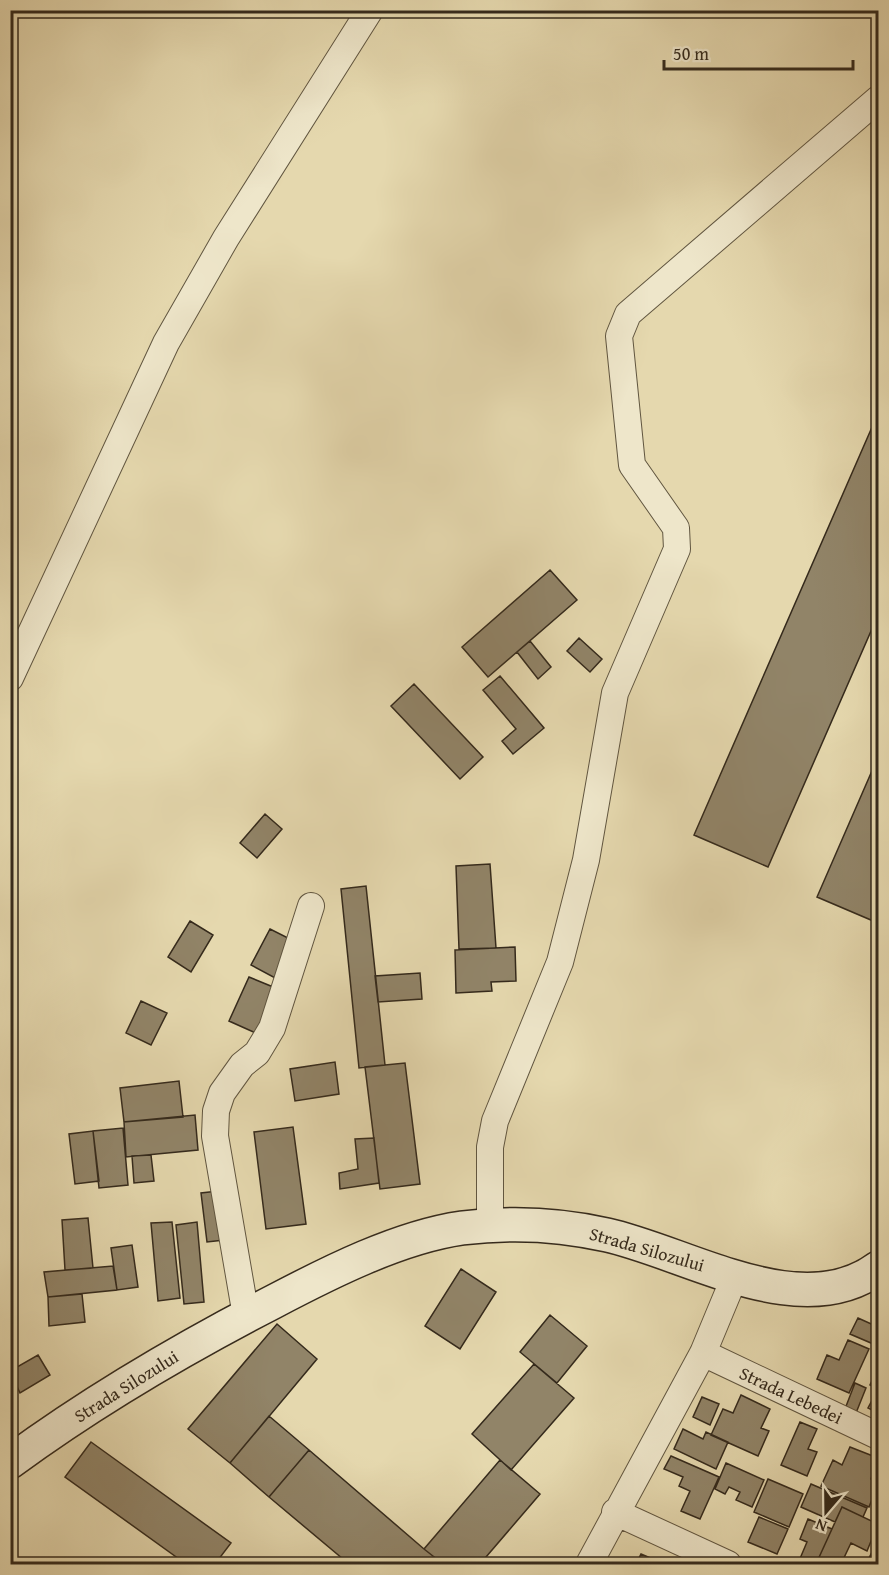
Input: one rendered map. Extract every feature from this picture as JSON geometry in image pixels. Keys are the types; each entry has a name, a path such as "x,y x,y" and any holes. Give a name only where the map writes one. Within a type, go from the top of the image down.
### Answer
{"main road":[{"name":"Strada Silozului","path":"10,1462 136,1378 325,1274 363,1258 458,1229 528,1224 608,1235 735,1276 788,1289 821,1290 845,1286 879,1268"}],"street":[{"path":"10,678 165,343 226,238 370,10"},
{"path":"490,1225 489,1147 495,1121 560,962 586,860 615,693 677,549 676,528 632,465 623,357 619,336 628,314 879,99"},
{"path":"246,1316 215,1136 216,1111 222,1093 242,1065 257,1053 272,1028 311,906"},
{"path":"589,1564 702,1353 735,1276"},
{"name":"Strada Lebedei","path":"702,1353 879,1436"},
{"path":"615,1512 728,1564"}],"building":[{"path":"876,418 878,419 878,615 768,867 694,835"},
{"path":"550,570 577,600 488,677 462,647"},
{"path":"579,638 602,659 590,672 567,651"},
{"path":"530,641 551,667 538,679 517,652"},
{"path":"500,676 544,728 513,754 502,741 516,729 483,690"},
{"path":"414,684 483,757 460,779 391,706"},
{"path":"878,757 878,923 817,897"},
{"path":"265,814 282,829 257,858 240,843"},
{"path":"490,864 496,948 459,949 456,866"},
{"path":"366,886 385,1065 359,1068 341,889"},
{"path":"190,921 213,935 191,972 168,957"},
{"path":"270,929 296,942 277,979 251,965"},
{"path":"515,947 516,981 491,982 492,991 456,993 455,950"},
{"path":"420,973 422,999 378,1002 375,976"},
{"path":"249,977 278,989 258,1034 229,1021"},
{"path":"141,1001 167,1013 151,1045 126,1033"},
{"path":"335,1062 339,1094 295,1101 290,1069"},
{"path":"405,1063 420,1184 380,1189 365,1067"},
{"path":"179,1081 183,1117 124,1122 120,1088"},
{"path":"195,1115 198,1150 126,1157 124,1122"},
{"path":"293,1127 306,1224 266,1229 254,1132"},
{"path":"123,1128 128,1185 99,1188 93,1131"},
{"path":"93,1131 99,1181 75,1184 69,1134"},
{"path":"374,1138 379,1183 340,1189 339,1173 358,1169 355,1139"},
{"path":"151,1155 154,1181 134,1183 132,1156"},
{"path":"218,1191 224,1240 207,1242 201,1193"},
{"path":"88,1218 93,1268 65,1270 62,1220"},
{"path":"172,1222 180,1298 158,1301 151,1223"},
{"path":"197,1222 204,1302 184,1304 176,1225"},
{"path":"132,1245 138,1287 117,1290 111,1248"},
{"path":"113,1266 117,1290 48,1297 44,1272"},
{"path":"461,1269 496,1292 460,1349 425,1326"},
{"path":"82,1294 85,1322 49,1326 48,1297"},
{"path":"550,1315 587,1346 557,1383 520,1352"},
{"path":"858,1318 878,1327 878,1346 850,1334"},
{"path":"277,1324 317,1359 230,1463 188,1429"},
{"path":"848,1340 869,1349 849,1393 817,1379 827,1355 839,1360"},
{"path":"38,1355 50,1375 20,1393 10,1371"},
{"path":"534,1364 574,1398 511,1470 472,1434"},
{"path":"878,1368 878,1389 870,1385"},
{"path":"855,1383 866,1388 854,1418 843,1414"},
{"path":"878,1389 878,1413 868,1408"},
{"path":"741,1395 770,1409 761,1428 769,1431 758,1456 711,1435 723,1409 733,1413"},
{"path":"702,1397 719,1404 710,1425 693,1417"},
{"path":"269,1416 309,1450 269,1497 230,1463"},
{"path":"800,1422 817,1429 808,1449 817,1452 807,1476 781,1465"},
{"path":"683,1429 703,1439 706,1432 728,1442 716,1469 674,1449"},
{"path":"91,1442 231,1543 215,1564 186,1564 65,1477"},
{"path":"850,1447 878,1458 871,1479 878,1484 869,1507 821,1486 833,1460 842,1465"},
{"path":"309,1450 443,1564 349,1564 269,1497"},
{"path":"671,1456 719,1477 700,1519 681,1511 690,1491 679,1486 683,1477 664,1469"},
{"path":"500,1460 540,1494 480,1564 443,1564 424,1549"},
{"path":"726,1463 764,1480 752,1507 736,1500 740,1492 729,1487 725,1494 715,1489"},
{"path":"768,1479 803,1494 789,1527 754,1512"},
{"path":"811,1484 867,1508 863,1517 842,1507 835,1522 801,1507"},
{"path":"842,1507 878,1524 867,1551 851,1543 841,1564 816,1564"},
{"path":"759,1517 788,1529 777,1554 748,1542"},
{"path":"808,1519 832,1529 816,1564 799,1561 807,1542 800,1539"},
{"path":"10,1551 21,1564 10,1564"},
{"path":"872,1552 878,1555 878,1564 866,1564"},
{"path":"641,1554 655,1560 653,1564 636,1564"}]}
